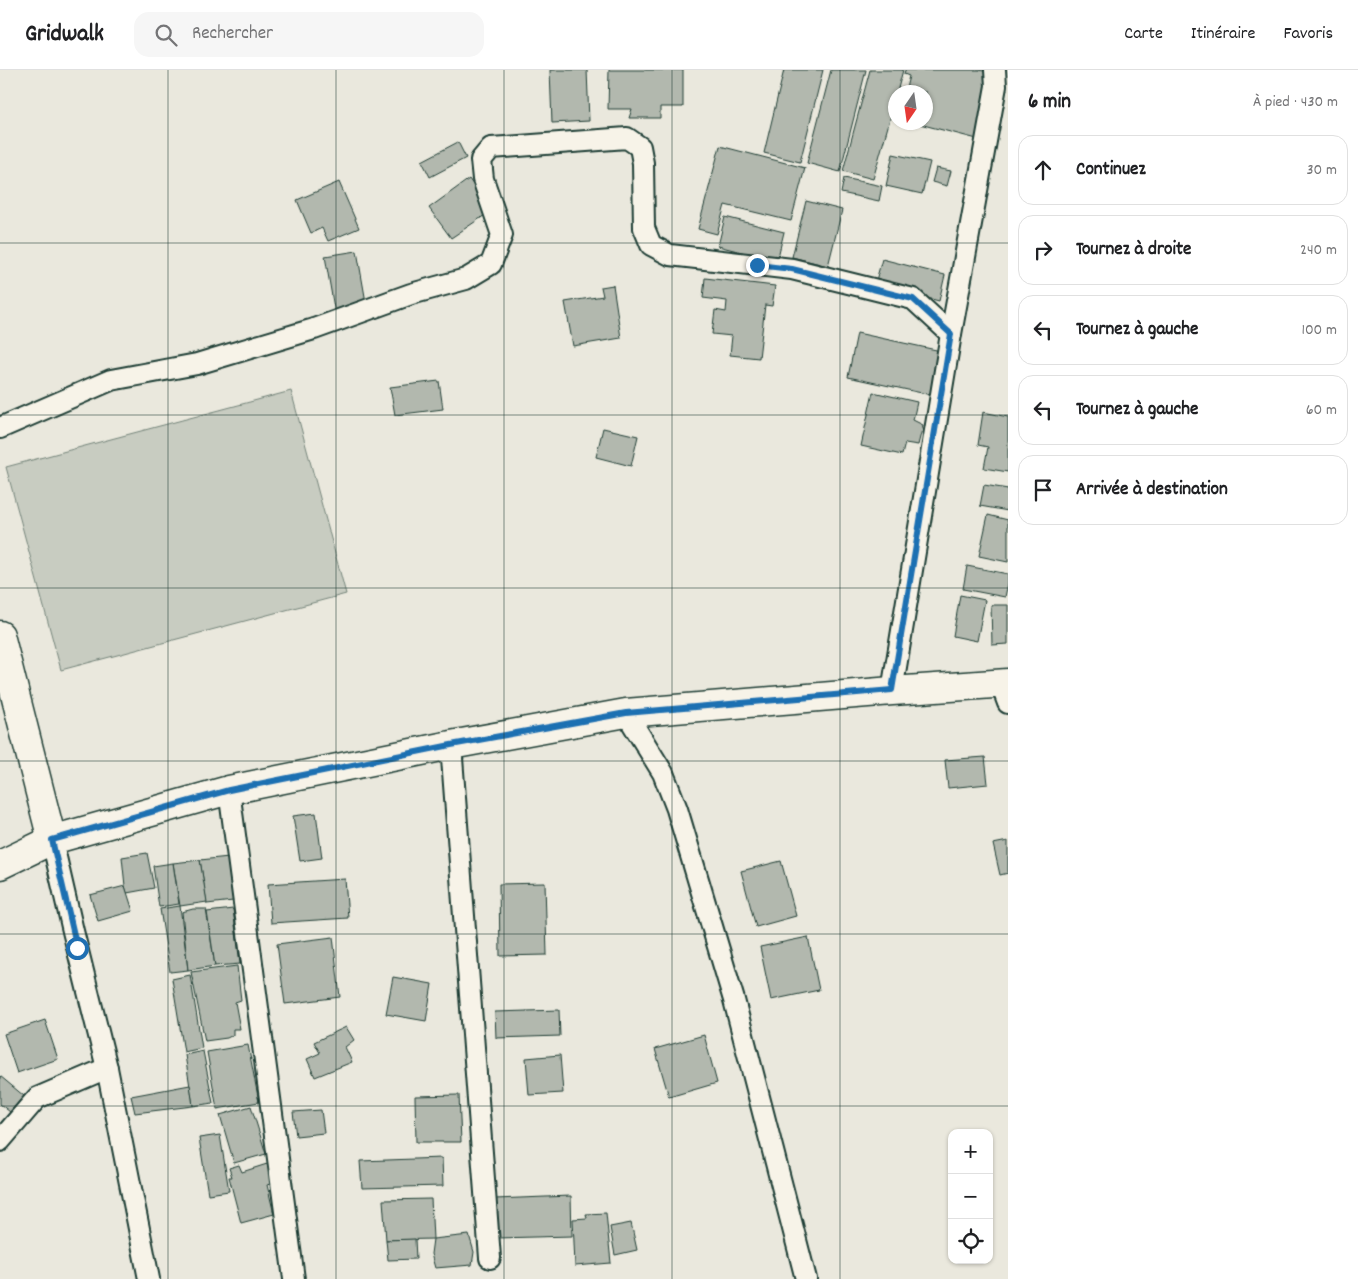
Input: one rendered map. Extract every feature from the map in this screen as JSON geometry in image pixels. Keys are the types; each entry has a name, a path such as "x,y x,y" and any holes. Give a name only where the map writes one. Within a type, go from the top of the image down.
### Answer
{"main road":[{"path":"0,635 52,840"},
{"path":"0,866 52,840 229,790 451,745 626,713 892,690 1006,690"}],"street":[{"path":"892,690 951,334 996,86 995,70"},
{"path":"0,428 111,380 197,364 314,329 411,294 466,279 491,264 502,235 483,179 481,160 491,148 627,138 640,147 643,163 644,228 651,245 670,255 792,269 913,299 951,334"},
{"path":"626,713 663,772 677,809 734,1000 806,1279"},
{"path":"451,745 490,1258"},
{"path":"229,790 294,1279"},
{"path":"52,840 107,1068 149,1279"},
{"path":"0,1141 36,1098 107,1068"}],"shaded area":[{"path":"291,391 346,594 61,670 6,467"}],"building":[{"path":"550,70 587,70 589,121 552,123"},
{"path":"609,70 683,70 683,107 660,107 660,118 629,118 632,109 608,109"},
{"path":"784,70 823,70 800,162 764,153"},
{"path":"831,70 866,70 840,172 807,163"},
{"path":"870,70 903,70 899,85 888,85 888,126 873,179 843,171"},
{"path":"905,70 979,70 993,73 977,139 933,127 933,85 907,85 909,76 904,74"},
{"path":"458,142 466,158 430,177 422,161"},
{"path":"720,146 805,168 791,221 725,205 717,234 698,229"},
{"path":"893,154 930,162 922,194 886,186"},
{"path":"936,168 951,171 947,186 932,182"},
{"path":"844,178 882,186 879,201 841,193"},
{"path":"469,179 491,211 451,238 429,208"},
{"path":"339,182 359,228 328,241 322,228 311,233 297,200"},
{"path":"806,201 842,210 828,266 792,257"},
{"path":"725,217 784,232 777,261 718,246"},
{"path":"357,251 367,308 335,314 325,256"},
{"path":"882,259 945,275 939,301 875,284"},
{"path":"705,278 775,286 772,306 765,305 759,358 730,355 732,336 712,334 715,310 726,312 727,301 703,298"},
{"path":"613,285 621,338 573,346 565,302 603,296 601,287"},
{"path":"857,333 941,351 931,395 848,377"},
{"path":"439,381 443,409 395,415 390,387"},
{"path":"873,392 917,402 913,420 923,425 918,445 905,443 902,455 861,446"},
{"path":"983,412 1008,417 1008,472 984,468 988,447 978,445"},
{"path":"603,428 638,436 631,466 596,457"},
{"path":"984,485 1008,489 1008,511 980,506"},
{"path":"988,515 1008,520 1008,562 979,556"},
{"path":"967,566 1008,574 1005,597 963,589"},
{"path":"960,595 985,600 977,641 953,636"},
{"path":"991,605 1008,605 1008,644 992,645"},
{"path":"985,757 988,784 948,788 945,760"},
{"path":"316,813 322,858 300,861 293,816"},
{"path":"1008,841 1008,873 1000,875 993,844"},
{"path":"147,853 154,888 127,893 122,857"},
{"path":"229,857 233,901 207,904 200,860"},
{"path":"200,860 207,902 180,906 173,863"},
{"path":"781,861 796,916 756,927 741,871"},
{"path":"173,863 179,904 159,907 153,866"},
{"path":"345,879 348,918 271,923 268,884"},
{"path":"545,883 547,955 500,956 499,884"},
{"path":"125,886 133,911 98,921 90,895"},
{"path":"180,906 188,970 170,972 160,909"},
{"path":"193,909 206,909 215,966 188,970 182,912"},
{"path":"233,909 240,964 215,966 207,912"},
{"path":"333,937 340,997 285,1004 277,944"},
{"path":"808,937 819,990 771,1000 760,947"},
{"path":"237,966 241,1000 235,1002 240,1029 233,1029 233,1035 227,1038 205,1041 191,972"},
{"path":"190,975 202,1048 184,1052 172,979"},
{"path":"393,977 432,984 426,1021 386,1014"},
{"path":"559,1010 560,1036 496,1038 495,1012"},
{"path":"45,1020 58,1059 17,1073 4,1034"},
{"path":"346,1027 354,1040 345,1047 352,1062 315,1077 307,1059 320,1053 314,1042"},
{"path":"704,1035 717,1083 669,1097 655,1049"},
{"path":"248,1045 259,1102 217,1109 207,1052"},
{"path":"203,1051 213,1103 193,1106 185,1055"},
{"path":"560,1055 563,1093 529,1095 526,1058"},
{"path":"0,1076 24,1096 10,1112 0,1104"},
{"path":"190,1085 193,1106 135,1113 131,1096"},
{"path":"459,1095 461,1142 416,1142 415,1096"},
{"path":"251,1106 266,1154 234,1163 220,1115"},
{"path":"321,1110 324,1133 296,1136 293,1112"},
{"path":"220,1135 229,1191 208,1194 199,1138"},
{"path":"442,1158 443,1186 362,1188 360,1161"},
{"path":"267,1164 273,1183 267,1185 274,1214 241,1223 229,1177 232,1177 229,1168 239,1165 242,1172"},
{"path":"571,1196 572,1236 497,1238 495,1199"},
{"path":"431,1199 433,1239 386,1240 383,1200"},
{"path":"606,1213 611,1263 575,1266 573,1219 587,1218 586,1214"},
{"path":"631,1223 637,1250 615,1255 610,1227"},
{"path":"469,1235 474,1252 472,1265 435,1268 431,1254 433,1239"},
{"path":"415,1239 416,1259 388,1260 386,1240"}],"route":[{"path":"77,948 52,840 229,790 451,745 626,713 892,690 951,334 913,299 792,269 757,265"}]}
